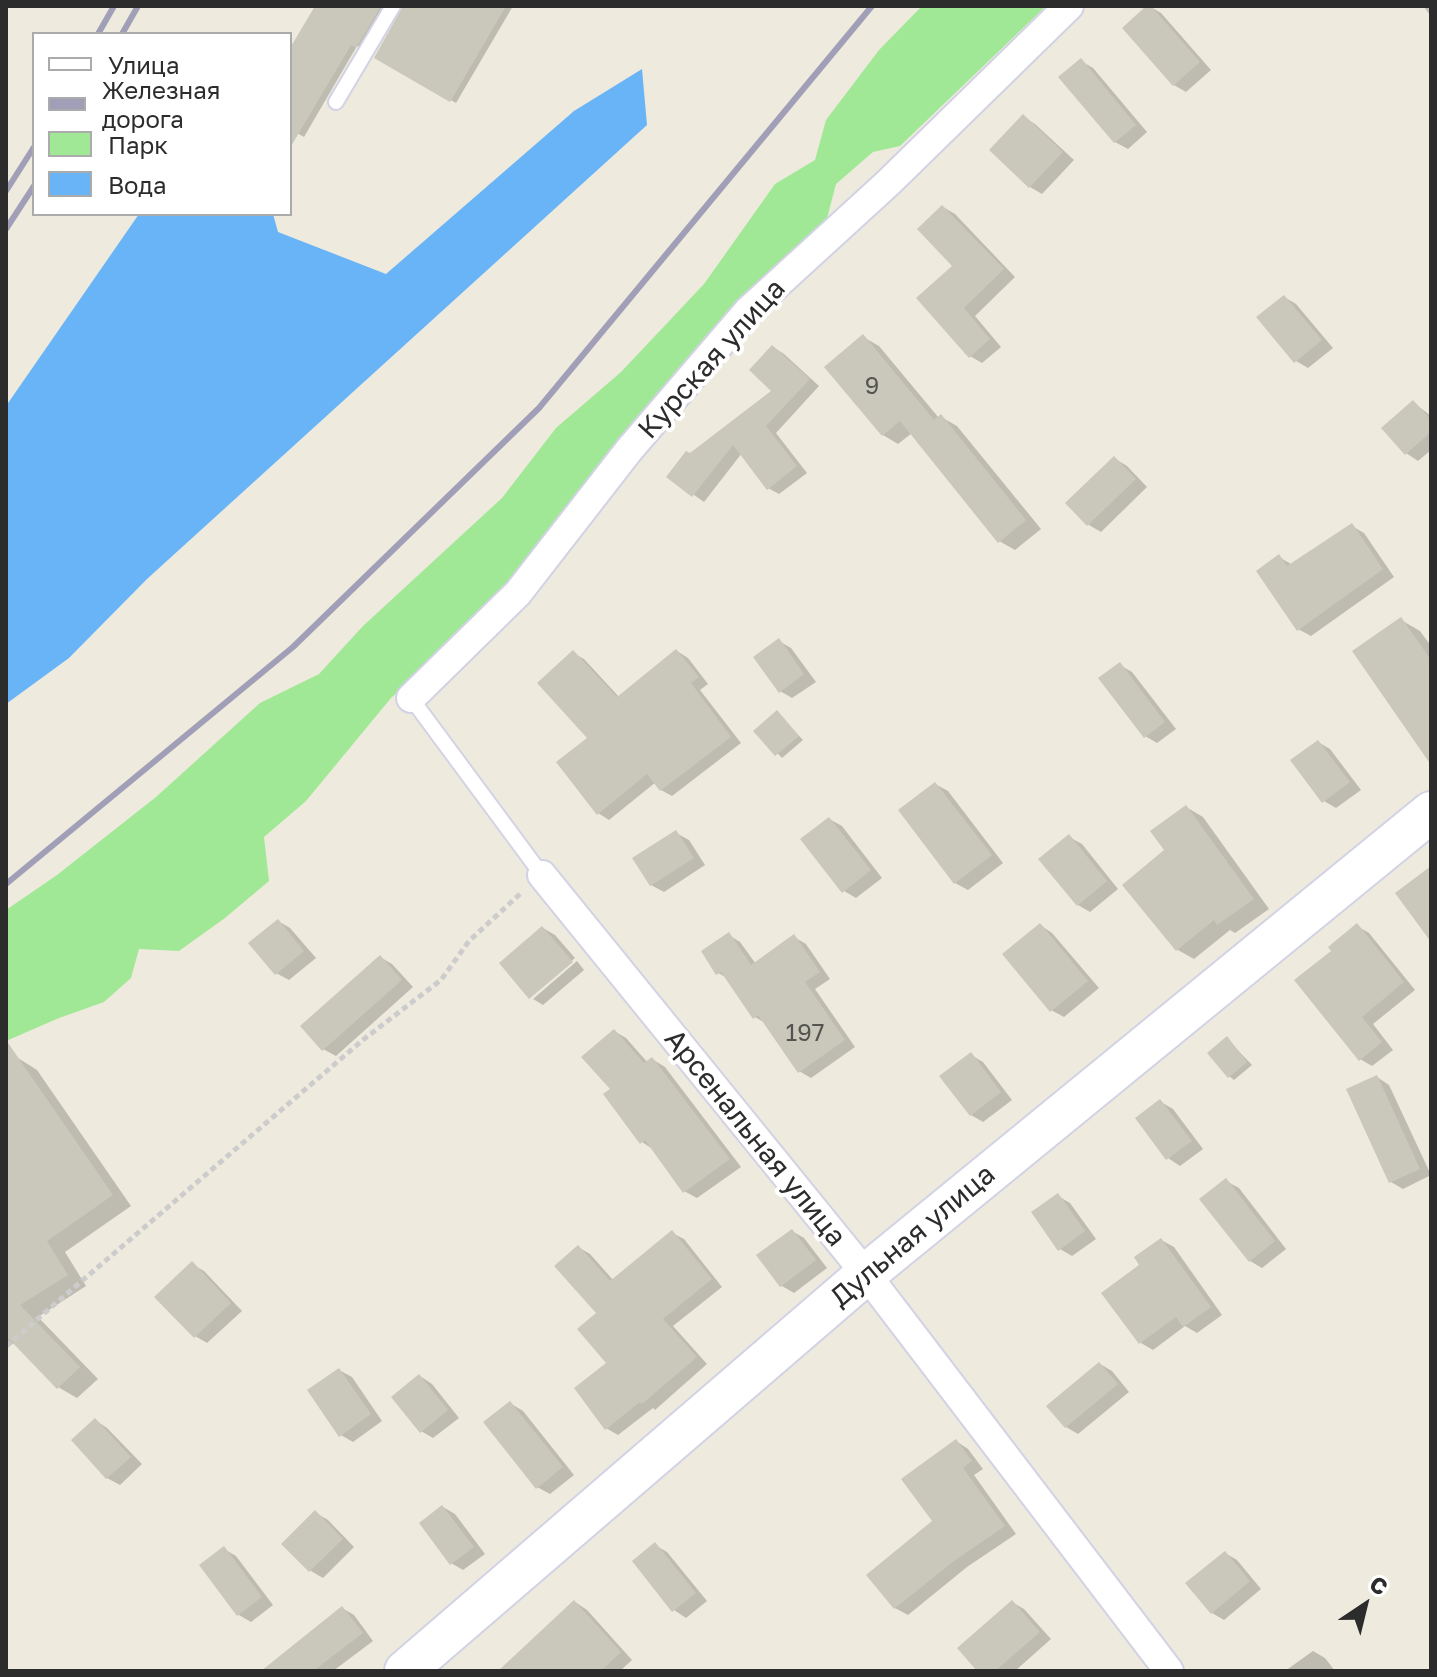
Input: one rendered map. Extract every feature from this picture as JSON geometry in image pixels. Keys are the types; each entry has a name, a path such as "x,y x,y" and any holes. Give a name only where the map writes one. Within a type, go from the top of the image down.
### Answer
{"street":[{"name":"Курская улица","path":"411,698 518,593 629,450 748,311 888,183 1069,6"},
{"name":"Дульная улица","path":"405,1671 866,1274 1431,812"},
{"name":"Арсенальная улица","path":"542,875 866,1274 1169,1671"}],"lane":[{"path":"336,102 393,6"},
{"path":"411,698 542,875"}],"path":[{"path":"6,1346 364,1039 441,980 469,941 542,875"}],"green space":[{"path":"922,6 1046,6 900,146 873,152 836,184 825,226 743,295 510,588 391,698 306,801 264,837 269,881 179,951 139,949 131,978 104,1002 6,1041 6,910 57,875 156,797 260,703 319,674 363,626 502,498 556,428 621,372 704,284 775,184 815,160 826,120 879,50"}],"water":[{"path":"642,69 647,125 147,579 69,658 6,704 6,406 138,216 274,216 278,232 386,274 574,111"}],"building":[{"path":"315,6 381,6 356,48 351,45 292,145 292,45"},
{"path":"403,6 506,6 450,102 374,58"},
{"path":"1146,6 1151,6 1200,62 1173,86 1122,28"},
{"path":"1081,58 1136,125 1114,143 1058,77"},
{"path":"1023,114 1063,152 1029,188 989,150"},
{"path":"942,205 1004,269 964,308 990,339 969,358 916,298 952,266 917,229"},
{"path":"1284,295 1322,340 1294,363 1256,317"},
{"path":"863,334 934,420 941,414 1026,520 998,543 900,421 882,436 824,367"},
{"path":"772,345 810,379 766,426 797,466 767,490 733,445 692,497 666,477 686,451 690,453 771,391 749,370"},
{"path":"1413,400 1431,420 1431,432 1405,455 1381,428"},
{"path":"1114,456 1136,479 1087,526 1065,503"},
{"path":"1352,523 1383,569 1297,631 1256,571 1279,554 1287,566"},
{"path":"1401,617 1431,660 1431,765 1352,651"},
{"path":"779,638 804,674 779,693 753,657"},
{"path":"676,649 699,677 691,683 731,737 660,791 647,774 597,815 556,762 587,738 537,683 573,650 617,697"},
{"path":"1120,662 1165,722 1144,738 1098,678"},
{"path":"777,710 799,736 775,756 753,731"},
{"path":"1318,740 1350,782 1322,803 1290,760"},
{"path":"935,782 992,855 954,884 898,810"},
{"path":"1186,805 1254,899 1217,925 1214,920 1176,951 1122,885 1164,850 1150,831"},
{"path":"829,817 871,870 842,893 800,839"},
{"path":"676,830 694,858 650,886 632,858"},
{"path":"1069,834 1107,881 1077,906 1038,859"},
{"path":"1431,866 1431,942 1395,893"},
{"path":"278,919 304,951 275,975 248,943"},
{"path":"1040,923 1088,981 1050,1012 1002,954"},
{"path":"1357,923 1404,982 1362,1017 1382,1042 1359,1061 1294,980 1331,951 1328,947"},
{"path":"542,926 573,962 529,999 499,963"},
{"path":"729,932 751,965 794,934 820,972 805,982 845,1040 798,1073 758,1015 753,1019 721,972 716,975 701,951"},
{"path":"380,955 402,980 322,1051 300,1026"},
{"path":"614,1029 644,1063 652,1057 730,1159 683,1193 645,1140 640,1144 603,1094 610,1089 581,1057"},
{"path":"1227,1036 1247,1062 1228,1078 1207,1053"},
{"path":"6,1040 113,1195 47,1241 68,1275 20,1305 80,1367 57,1389 6,1336"},
{"path":"971,1052 1001,1092 970,1116 939,1076"},
{"path":"1377,1075 1420,1169 1389,1183 1346,1089"},
{"path":"1160,1099 1192,1141 1166,1160 1135,1118"},
{"path":"1226,1178 1275,1241 1249,1262 1199,1199"},
{"path":"1058,1193 1085,1231 1058,1251 1031,1212"},
{"path":"792,1229 816,1260 780,1287 756,1255"},
{"path":"672,1230 712,1279 663,1319 697,1357 642,1404 640,1402 605,1430 574,1388 606,1363 577,1329 596,1313 554,1266 578,1245 610,1281"},
{"path":"1161,1238 1211,1307 1183,1327 1176,1317 1139,1344 1101,1293 1139,1265 1134,1257"},
{"path":"192,1261 231,1303 194,1338 154,1297"},
{"path":"1099,1362 1118,1384 1065,1428 1046,1406"},
{"path":"339,1368 371,1414 339,1437 307,1390"},
{"path":"419,1374 448,1410 420,1433 391,1397"},
{"path":"510,1401 563,1467 536,1489 483,1422"},
{"path":"95,1418 131,1457 106,1479 71,1440"},
{"path":"956,1439 972,1461 963,1468 1005,1526 954,1561 894,1609 866,1575 932,1521 901,1479"},
{"path":"442,1505 474,1547 450,1565 419,1523"},
{"path":"315,1510 343,1539 309,1572 281,1544"},
{"path":"655,1542 696,1593 672,1612 632,1561"},
{"path":"224,1546 262,1597 237,1616 199,1565"},
{"path":"1225,1551 1250,1581 1211,1614 1185,1583"},
{"path":"574,1600 621,1652 601,1671 498,1671"},
{"path":"1012,1600 1040,1632 995,1671 977,1671 957,1648"},
{"path":"342,1606 363,1633 313,1671 261,1671"}],"railway":[{"path":"99,32 114,6"},
{"path":"123,32 138,6"},
{"path":"6,884 293,647 539,408 872,6"},
{"path":"6,191 32,150"},
{"path":"6,229 32,189"}]}
